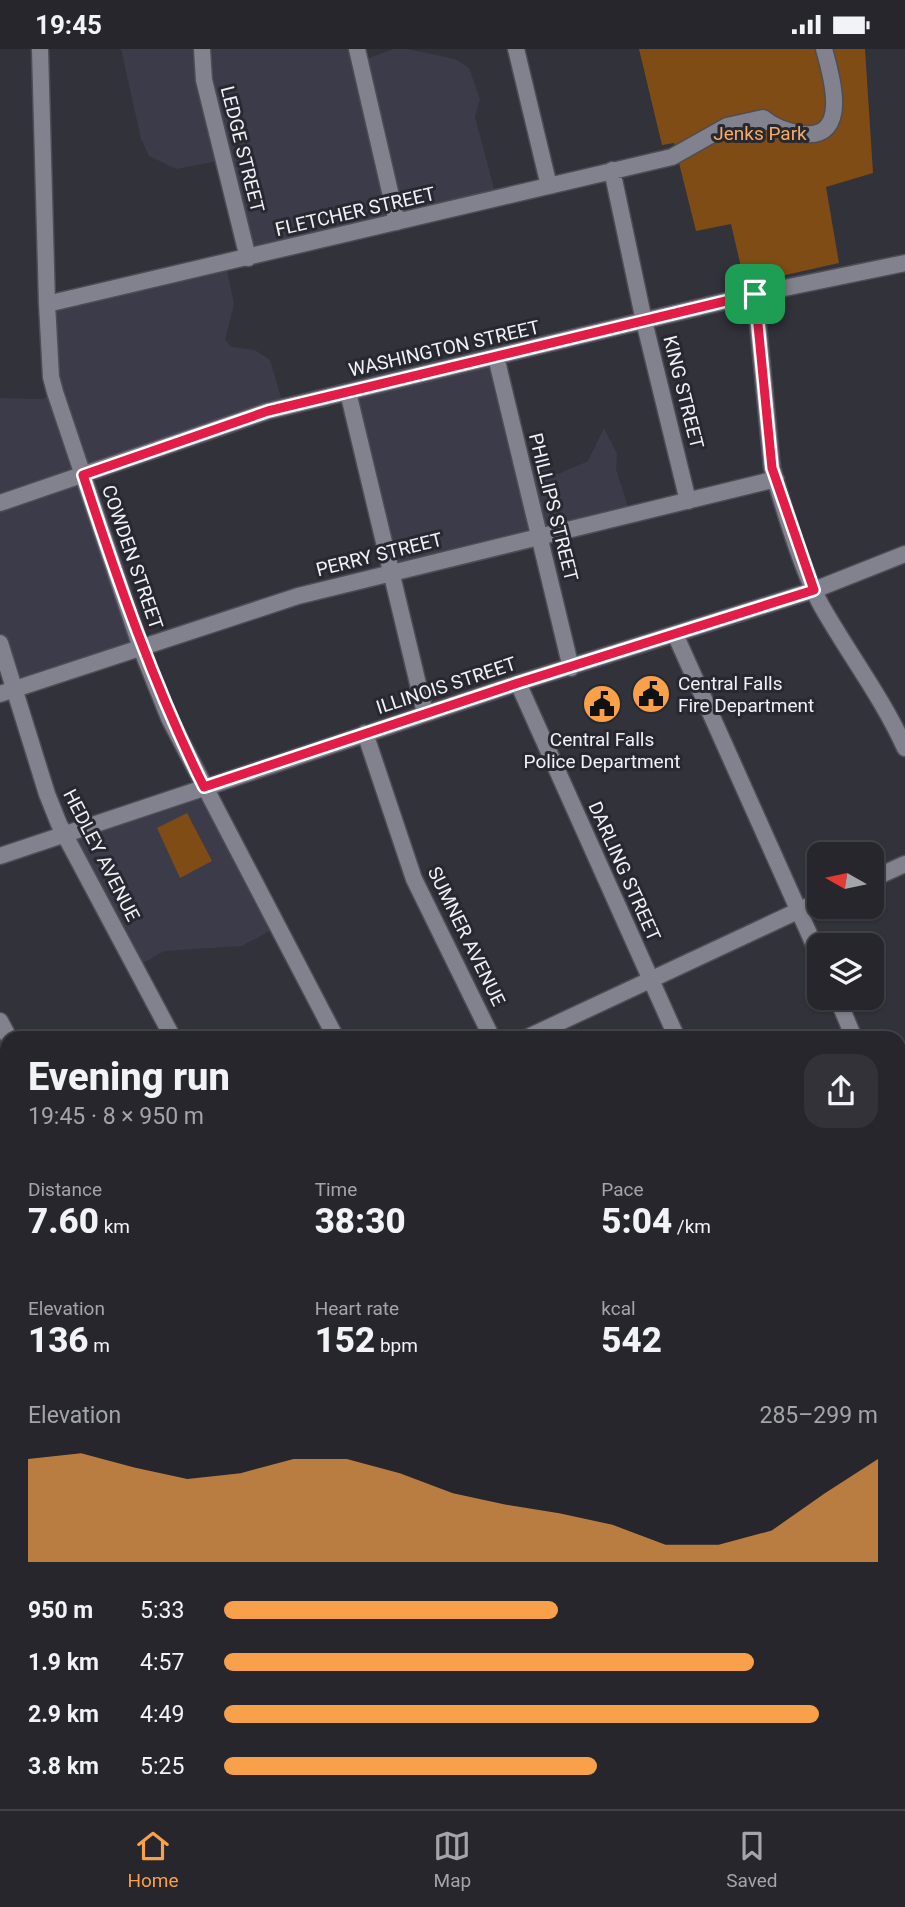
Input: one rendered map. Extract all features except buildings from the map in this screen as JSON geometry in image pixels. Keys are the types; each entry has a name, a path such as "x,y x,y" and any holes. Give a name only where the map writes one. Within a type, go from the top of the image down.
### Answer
{"street":[{"name":"COWDEN STREET","path":"40,49 51,377 141,648 169,718 332,1031"},
{"name":"LEDGE STREET","path":"201,49 204,80 248,258"},
{"path":"357,49 397,222"},
{"path":"516,49 549,186"},
{"name":"FLETCHER STREET","path":"47,304 672,157 714,132 740,122 763,118 782,129 809,134 829,128 835,115 824,49"},
{"name":"KING STREET","path":"612,170 644,321 688,501"},
{"name":"WASHINGTON STREET","path":"0,503 245,419 755,294 905,263"},
{"path":"755,294 776,479 814,590 882,701 905,748"},
{"name":"PHILLIPS STREET","path":"496,357 570,668"},
{"path":"348,392 425,713"},
{"name":"PERRY STREET","path":"7,692 298,596 776,479"},
{"name":"ILLINOIS STREET","path":"0,856 425,713 814,590 905,555"},
{"path":"675,634 809,933"},
{"name":"HEDLEY AVENUE","path":"0,643 7,692 47,794 65,834 169,1031"},
{"name":"DARLING STREET","path":"518,683 674,1031"},
{"name":"SUMNER AVENUE","path":"365,733 414,879 489,1031"},
{"path":"884,874 905,865"},
{"path":"540,1031 807,906"},
{"path":"843,1010 852,1031"}],"shaded area":[{"path":"121,49 363,49 366,59 394,49 407,49 455,59 469,68 480,99 475,117 496,196 250,255 223,160 176,169 149,156 141,139"},
{"path":"226,265 234,304 225,340 232,347 255,350 270,360 284,407 86,472 141,640 18,691 0,631 0,398 41,399 58,394 53,310"},
{"path":"500,356 527,463 558,474 588,461 604,428 617,454 616,469 630,513 397,572 354,392"},
{"path":"210,790 275,928 242,946 164,951 140,965 70,839"}],"green space":[{"name":"Jenks Park","path":"639,49 865,49 873,173 826,187 839,263 745,284 731,224 696,231 674,143 662,145"},
{"path":"187,813 212,861 180,878 157,828"}],"place":[{"name":"Central Falls Fire Department","path":"651,694"},
{"name":"Central Falls Police Department","path":"602,704"}],"route":[{"path":"755,294 772,468 814,590 518,683 204,787 169,718 141,648 83,475 268,411 755,294"}]}
